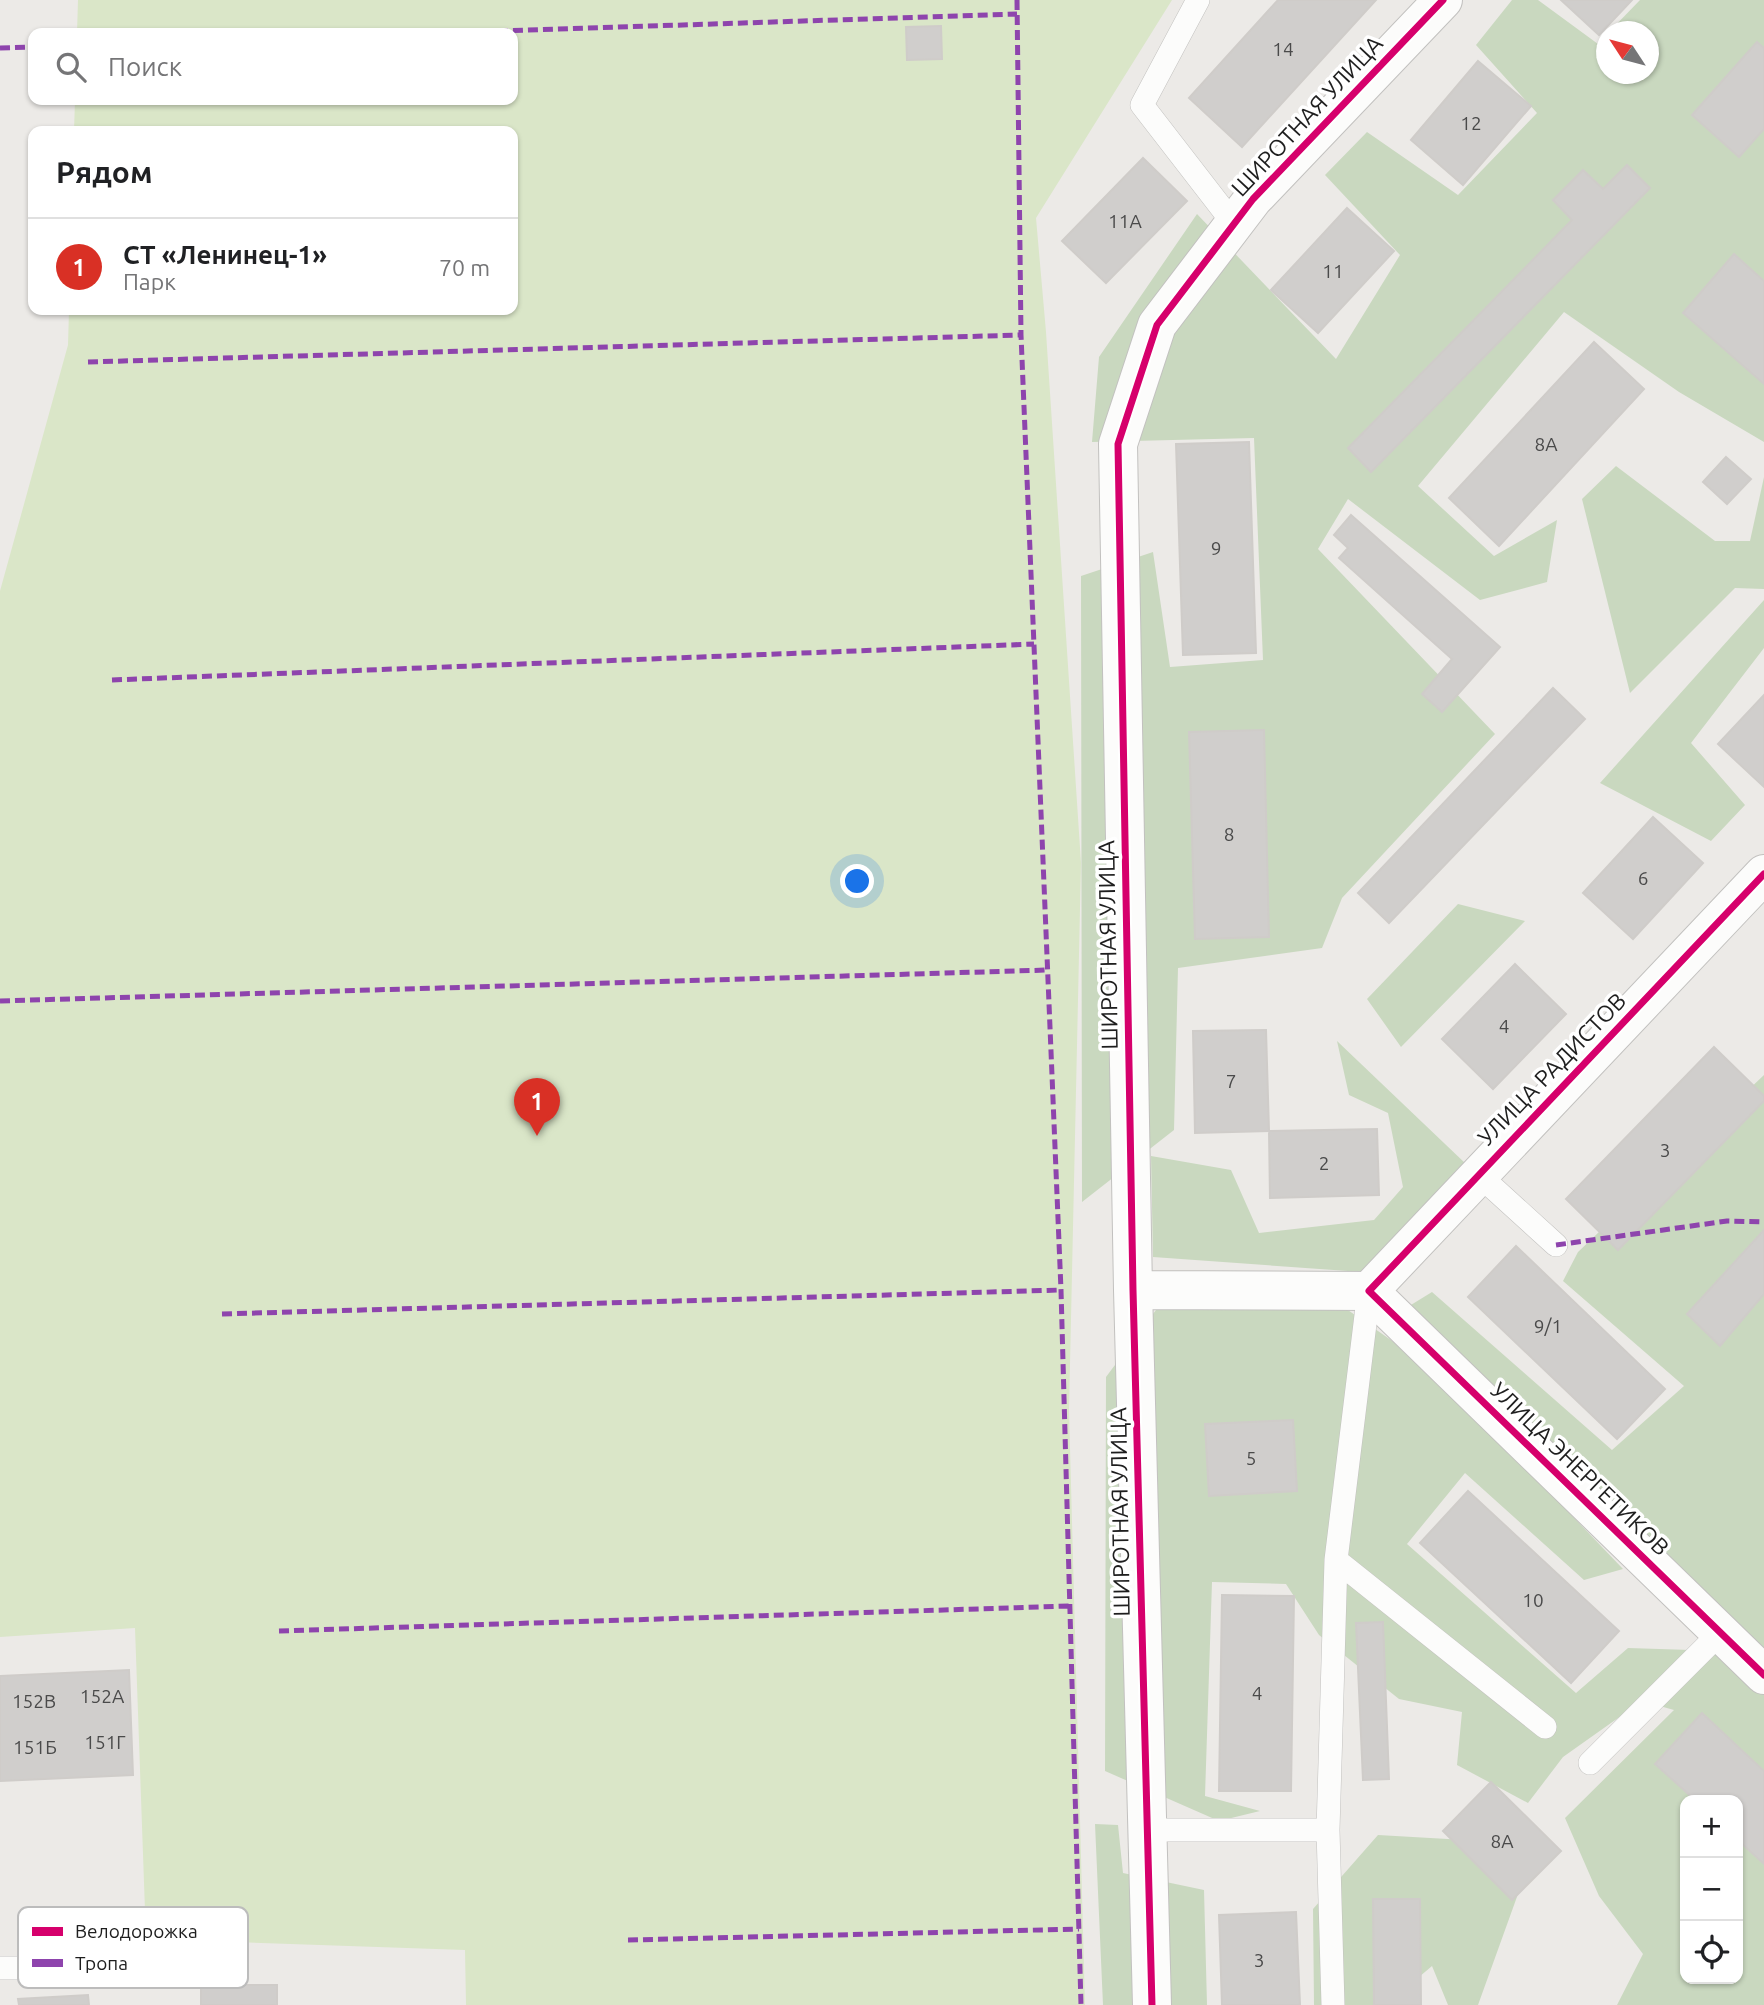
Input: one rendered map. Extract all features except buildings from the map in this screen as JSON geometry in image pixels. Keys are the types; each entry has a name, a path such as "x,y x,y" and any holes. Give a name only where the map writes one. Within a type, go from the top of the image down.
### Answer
{"street":[{"name":"ШИРОТНАЯ УЛИЦА","path":"1152,2005 1133,1290 1118,444 1157,325 1253,199 1443,0"},
{"name":"УЛИЦА РАДИСТОВ","path":"1369,1291 1764,874"},
{"path":"1133,1290 1369,1291"},
{"name":"УЛИЦА ЭНЕРГЕТИКОВ","path":"1369,1291 1764,1675"}],"lane":[{"path":"1198,0 1142,105 1234,223"},
{"path":"1479,1175 1556,1245"},
{"path":"1334,2005 1328,1830 1336,1560 1369,1291"},
{"path":"1336,1560 1545,1727"},
{"path":"1590,1763 1720,1633"},
{"path":"1148,1830 1328,1830"},
{"path":"0,1968 18,1968"}],"green space":[{"path":"78,0 1172,0 1036,218 1081,863 1069,1410 1085,2005 466,2005 465,1950 248,1943 248,1907 145,1907 135,1628 0,1637 0,591 68,345 69,315 518,315 518,126 74,126 75,105 518,105 518,28 77,28"},
{"path":"1512,0 1538,0 1596,43 1596,84 1659,84 1659,21 1620,21 1640,0 1764,0 1764,442 1679,392 1564,312 1418,486 1494,556 1557,520 1547,582 1480,600 1348,499 1318,549 1495,734 1342,898 1322,948 1178,968 1174,1130 1082,1202 1081,576 1153,552 1170,667 1263,660 1254,438 1092,442 1099,357 1197,214 1336,359 1400,255 1325,175 1367,132 1458,195 1537,113 1476,45"},
{"path":"1616,466 1715,541 1750,541 1764,477 1764,589 1735,588 1630,693 1582,499"},
{"path":"1764,600 1764,648 1691,743 1745,805 1711,841 1600,783"},
{"path":"1458,904 1525,921 1401,1047 1367,999"},
{"path":"1337,1041 1466,1164 1362,1272 1153,1257 1151,1156 1231,1170 1259,1233 1374,1220 1403,1187 1388,1113 1349,1095"},
{"path":"1764,1075 1764,1650 1406,1308 1432,1292 1612,1450 1684,1386 1563,1281 1578,1252"},
{"path":"1159,1306 1345,1308 1431,1368 1623,1569 1584,1580 1465,1473 1407,1544 1576,1693 1628,1648 1722,1651 1764,1692 1764,2005 1617,2005 1643,1954 1599,1896 1565,1818 1674,1710 1642,1701 1563,1757 1528,1803 1457,1765 1462,1712 1399,1699 1319,1635 1286,1584 1212,1582 1205,1796 1260,1811 1219,1821 1105,1771 1106,1377"},
{"path":"1095,1824 1118,1825 1123,1873 1204,1890 1207,2005 1103,2005"},
{"path":"1378,1835 1536,1844 1478,2005 1448,2005 1432,1966 1386,2005 1314,2005 1313,1909"}],"marked path":[{"path":"1017,0 1021,335 1061,1290 1081,2005"},
{"path":"518,30 1017,14"},
{"path":"0,48 28,47"},
{"path":"88,362 1021,335"},
{"path":"112,680 1034,644"},
{"path":"0,1001 1048,970"},
{"path":"1556,1245 1727,1221 1764,1222"},
{"path":"222,1314 1061,1290"},
{"path":"279,1631 1070,1606"},
{"path":"628,1940 1079,1929"}],"cycle path":[{"path":"1152,2005 1133,1290 1118,444 1157,325 1253,199 1443,0"},
{"path":"1764,874 1369,1291 1764,1675"}],"place":[{"name":"СТ «Ленинец-1»","path":"537,1136"}]}
